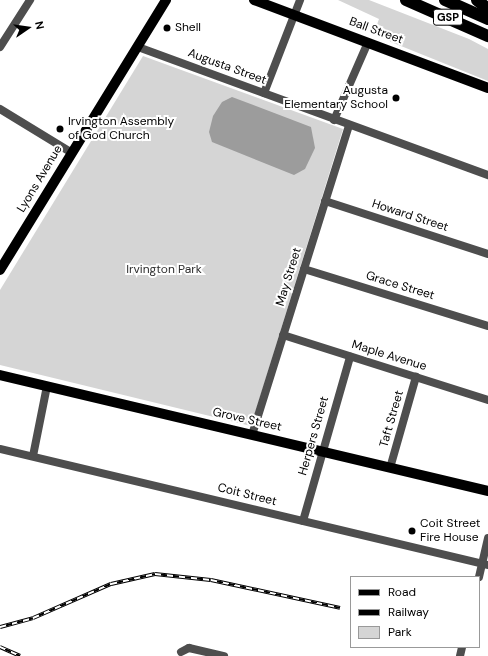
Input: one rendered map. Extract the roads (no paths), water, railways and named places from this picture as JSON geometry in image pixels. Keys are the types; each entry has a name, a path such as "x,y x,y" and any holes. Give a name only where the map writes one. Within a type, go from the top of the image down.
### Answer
{"highway":[{"name":"GSP","path":"406,0 488,36"},
{"name":"GSP","path":"445,0 488,19"},
{"path":"478,0 488,9"}],"main road":[{"name":"Lyons Avenue","path":"0,270 166,0"},
{"name":"Ball Street","path":"254,0 488,88"},
{"name":"Grove Street","path":"0,375 488,491"}],"street":[{"path":"0,47 30,0"},
{"path":"264,93 300,0"},
{"path":"334,120 368,42"},
{"name":"Augusta Street","path":"138,47 349,126 488,175"},
{"path":"0,109 72,153"},
{"name":"May Street","path":"252,435 349,126"},
{"name":"Howard Street","path":"325,201 488,254"},
{"name":"Grace Street","path":"304,269 488,326"},
{"name":"Maple Avenue","path":"283,335 488,400"},
{"name":"Herpers Street","path":"302,521 321,451 350,357"},
{"name":"Taft Street","path":"390,468 416,377"},
{"path":"33,456 47,386"},
{"name":"Coit Street","path":"0,449 485,565"},
{"path":"480,576 485,565 488,538"},
{"path":"181,652 190,648 224,656"}],"railway":[{"path":"0,627 33,618 111,584 155,574 211,580 340,608"},
{"path":"0,647 20,656"}],"place":[{"name":"Shell","path":"167,28"},
{"name":"Augusta Elementary School","path":"396,98"},
{"name":"Irvington Assembly of God Church","path":"60,129"},
{"name":"Coit Street Fire House","path":"412,531"}],"park label":[{"name":"Irvington Park","path":"164,270"}]}
